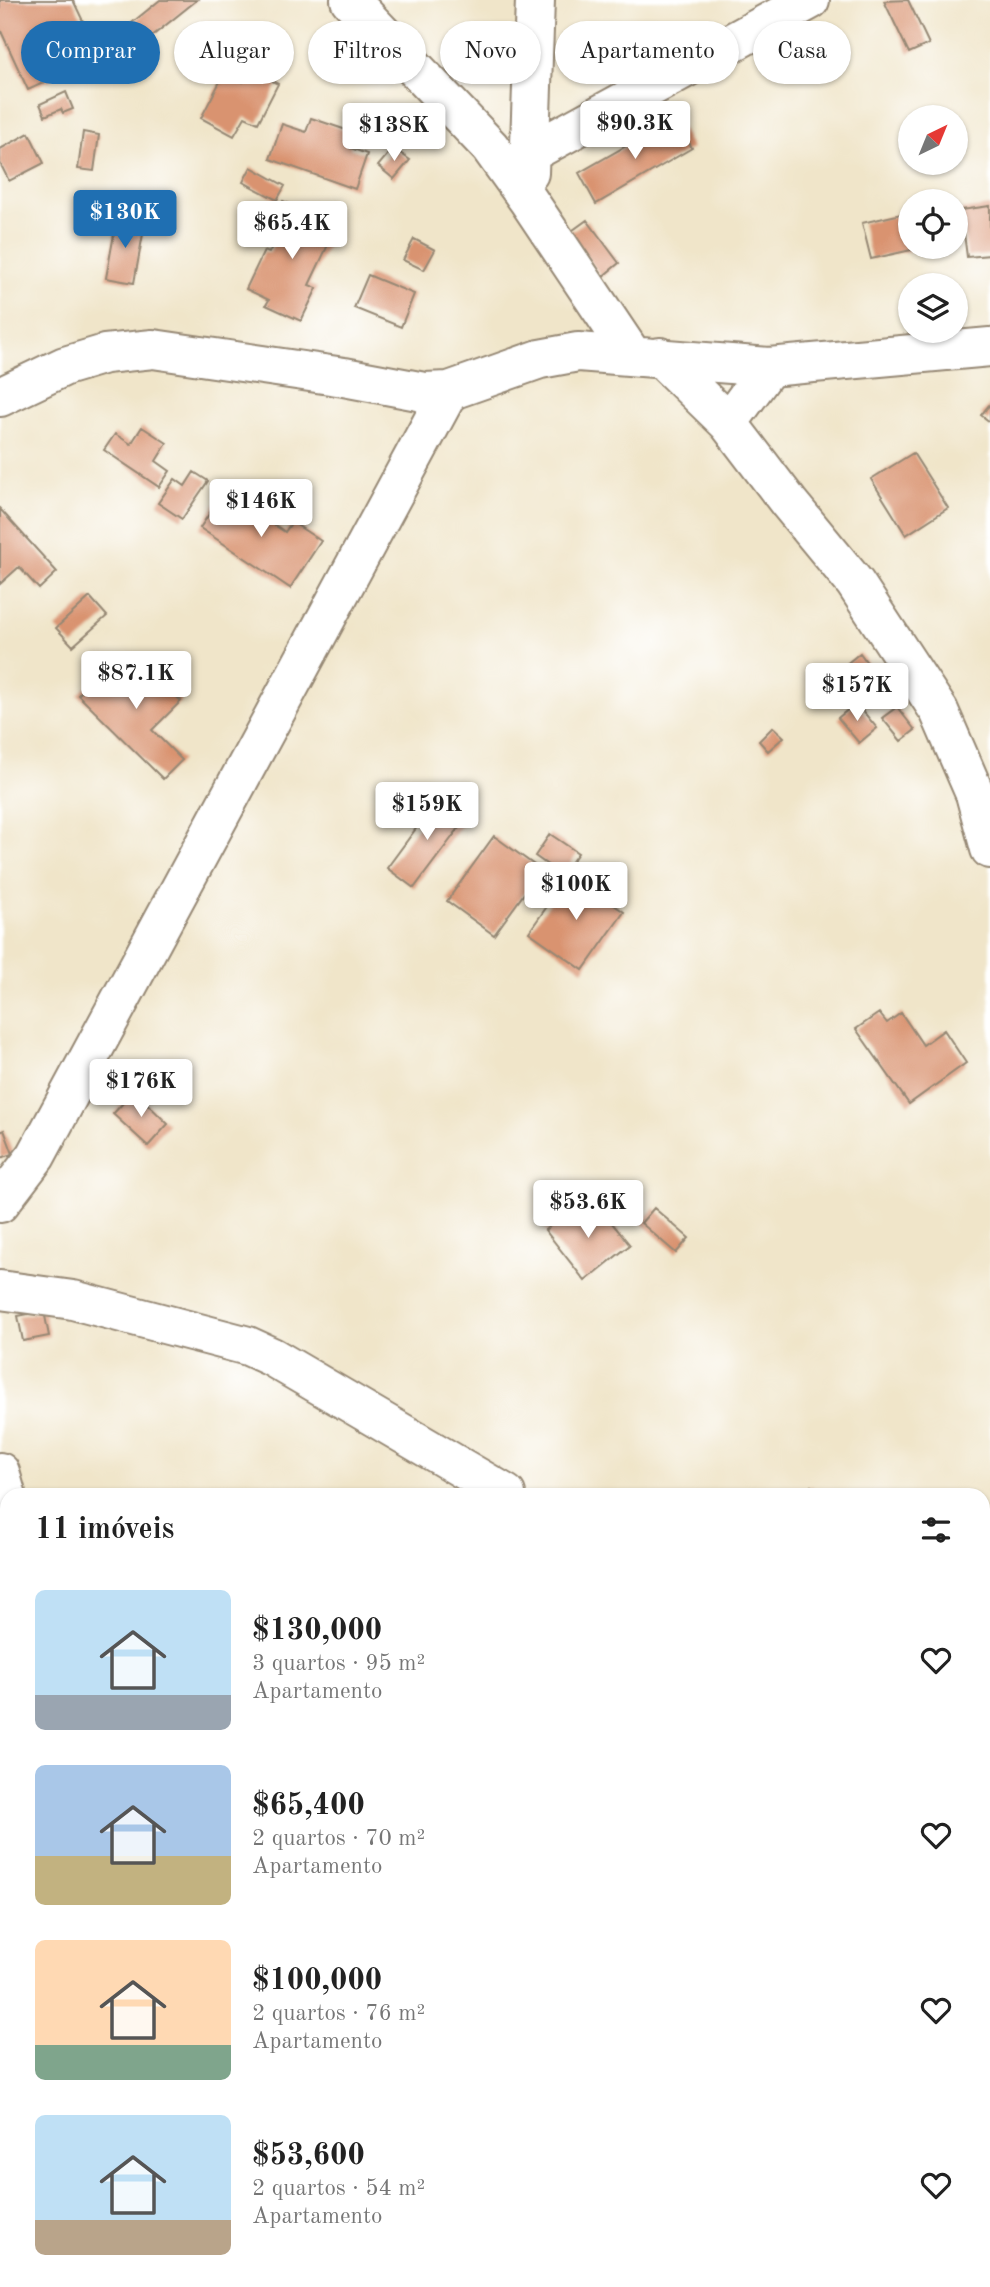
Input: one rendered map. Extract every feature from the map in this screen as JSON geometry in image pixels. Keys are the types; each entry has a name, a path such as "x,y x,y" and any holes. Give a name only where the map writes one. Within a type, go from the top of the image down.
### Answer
{"street":[{"path":"350,0 490,148 646,356 728,423 855,583 939,711 975,794 990,849"},
{"path":"528,200 535,0"},
{"path":"530,153 810,0"},
{"path":"0,397 65,366 105,354 153,349 344,377 424,392 449,391 540,359 578,352 769,367 990,347"},
{"path":"728,423 769,367"},
{"path":"0,1203 36,1156 449,391"},
{"path":"0,1290 73,1300 248,1346 272,1357 496,1488"}],"building":[{"path":"0,0 73,0 83,21 21,21 21,75 0,29"},
{"path":"160,0 197,0 160,30 160,21 134,21"},
{"path":"908,0 929,44 909,53 884,1"},
{"path":"25,84 41,84 28,90"},
{"path":"219,84 278,84 258,123 245,117 234,136 201,118"},
{"path":"66,92 73,109 63,113 61,109 45,116 40,104"},
{"path":"311,118 355,133 350,148 367,154 355,189 270,159 282,124 306,132"},
{"path":"675,118 692,148 596,204 579,173"},
{"path":"83,132 99,135 94,171 78,169"},
{"path":"29,133 44,163 9,181 0,163 0,149"},
{"path":"393,148 410,160 394,179 378,166"},
{"path":"251,167 285,186 277,200 243,182"},
{"path":"283,201 337,226 309,285 317,288 301,321 266,305 269,300 246,289 264,251 269,253 277,236 268,232"},
{"path":"990,206 990,255 968,257 968,209"},
{"path":"898,215 898,253 871,259 862,223"},
{"path":"117,218 145,223 134,283 106,278"},
{"path":"587,220 619,263 602,277 569,233"},
{"path":"414,239 435,250 424,270 403,260"},
{"path":"368,275 414,294 401,327 354,308"},
{"path":"990,404 990,422 981,415"},
{"path":"142,427 167,443 156,461 170,471 159,487 104,450 115,434 131,444"},
{"path":"913,453 948,508 906,535 871,479"},
{"path":"194,472 208,481 182,519 158,503 175,479 185,486"},
{"path":"224,491 285,532 292,522 321,541 290,588 200,528"},
{"path":"0,509 57,572 39,589 19,567 0,584"},
{"path":"90,597 107,616 73,646 56,628"},
{"path":"860,653 879,679 864,692 844,666"},
{"path":"132,654 181,701 152,730 182,760 163,779 78,695 97,676 104,683"},
{"path":"856,703 877,728 859,743 838,718"},
{"path":"897,707 915,730 901,741 882,718"},
{"path":"773,727 784,737 768,751 759,741"},
{"path":"440,796 468,816 414,888 387,868"},
{"path":"550,834 578,853 562,875 535,856"},
{"path":"494,836 541,870 494,935 447,901"},
{"path":"570,874 624,912 583,970 529,932"},
{"path":"879,1013 887,1023 901,1013 923,1045 944,1030 966,1063 909,1104 856,1029"},
{"path":"134,1091 168,1124 148,1146 113,1114"},
{"path":"4,1130 13,1154 1,1158 0,1132"},
{"path":"594,1201 630,1245 585,1281 545,1230 565,1214 570,1220"},
{"path":"654,1208 689,1238 676,1253 641,1223"},
{"path":"44,1311 49,1336 23,1341 18,1316"}]}
